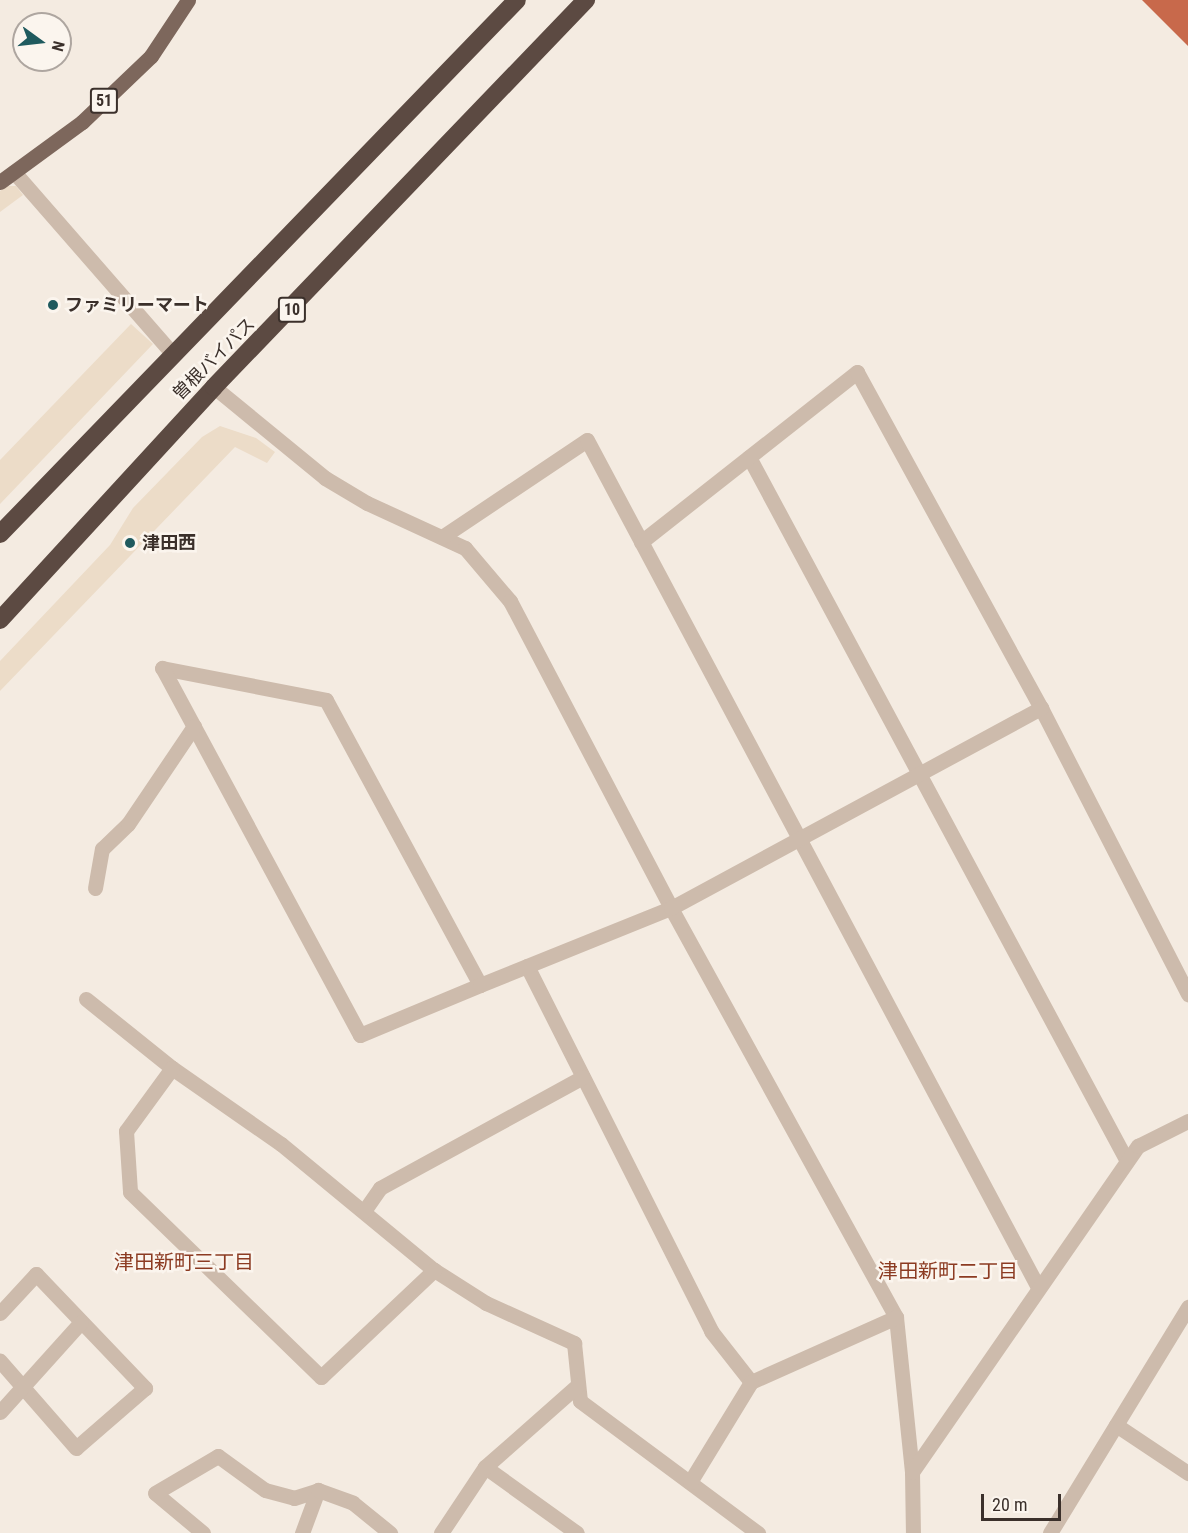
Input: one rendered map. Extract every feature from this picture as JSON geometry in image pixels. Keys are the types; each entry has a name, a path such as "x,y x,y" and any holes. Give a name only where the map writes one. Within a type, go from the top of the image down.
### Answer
{"highway":[{"name":"曽根バイパス","path":"0,534 517,0"},
{"name":"曽根バイパス","path":"0,620 214,387 586,0"}],"main road":[{"name":"51","path":"0,182 81,122 151,56 188,0"}],"street":[{"path":"14,172 173,354"},
{"path":"641,542 857,372 1041,708 1188,994"},
{"path":"214,387 326,478 367,503 465,548 510,601 671,908 896,1317 912,1472 913,1533"},
{"path":"442,537 587,440 800,835 1038,1287"},
{"path":"749,457 1127,1161"},
{"path":"480,985 326,700 162,668 360,1035 671,908 800,835 1041,708"},
{"path":"95,888 102,849 128,824 194,726"},
{"path":"527,966 711,1331 751,1382"},
{"path":"86,999 172,1068 281,1144 434,1270 486,1303 574,1343 580,1401 758,1533"},
{"path":"172,1068 126,1131 130,1192 321,1377 434,1270"},
{"path":"364,1211 380,1188 583,1077"},
{"path":"912,1472 1038,1287 1138,1146 1188,1121"},
{"path":"0,1313 36,1274 145,1388 76,1448 0,1361"},
{"path":"1050,1533 1188,1307"},
{"path":"690,1482 751,1382 896,1317"},
{"path":"0,1412 81,1322"},
{"path":"441,1533 485,1467 578,1385"},
{"path":"1116,1425 1188,1473"},
{"path":"203,1533 155,1493 218,1456 265,1490 294,1498 318,1490 353,1503 390,1533"},
{"path":"485,1467 577,1533"},
{"path":"302,1533 318,1490"}],"shaded area":[{"path":"7,186 16,186 23,195 0,212 0,191"},
{"path":"131,324 153,344 0,504 0,460"},
{"path":"220,426 256,438 275,452 267,463 235,447 0,691 0,661 110,545 133,508 202,437"}],"building":[{"path":"1142,0 1188,0 1188,46"}],"place":[{"name":"ファミリーマート","path":"53,305"},
{"name":"津田西","path":"130,543"}],"district":[{"name":"津田新町三丁目","path":"184,1262"},
{"name":"津田新町二丁目","path":"948,1271"}]}
